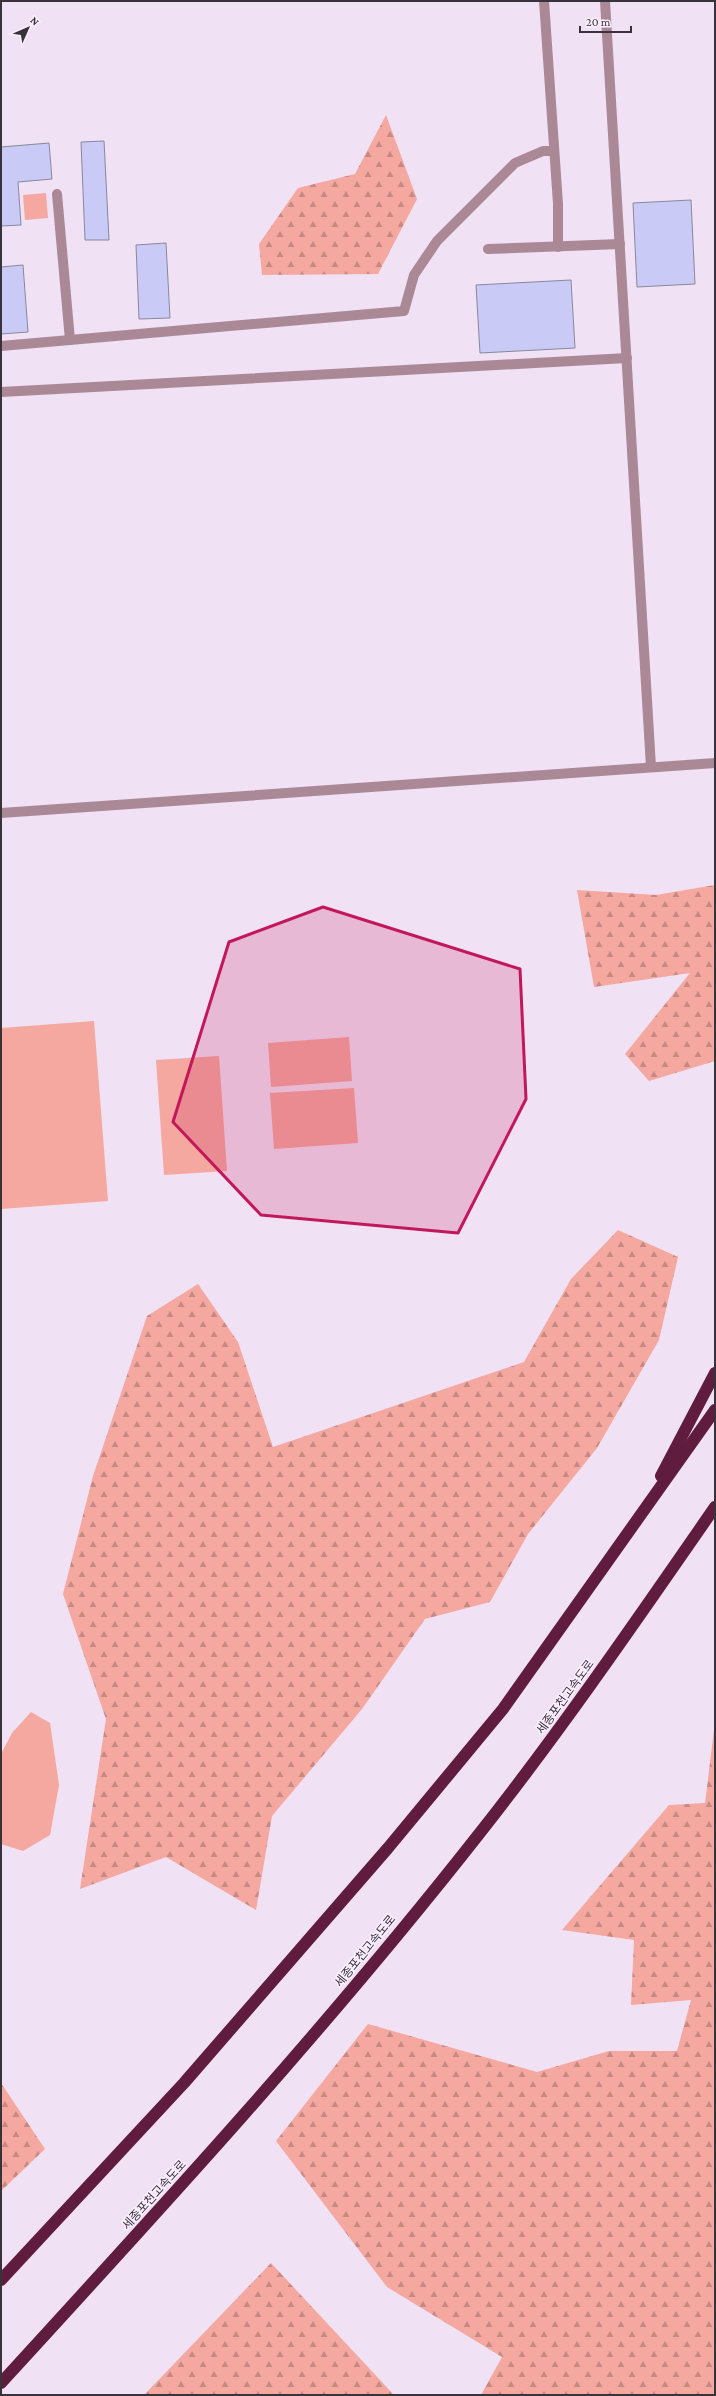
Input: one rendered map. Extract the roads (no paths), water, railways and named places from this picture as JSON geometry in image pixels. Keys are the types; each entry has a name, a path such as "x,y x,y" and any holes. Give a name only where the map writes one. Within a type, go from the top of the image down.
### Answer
{"highway":[{"path":"639,1520 715,1373"},
{"path":"1,2280 184,2083 388,1848 503,1709 639,1520 715,1410"},
{"name":"세종포천고속도로","path":"1,2382 214,2151 320,2028 478,1835 579,1702 715,1507"}],"lane":[{"path":"544,1 554,151 558,247"},
{"path":"605,1 651,767"},
{"path":"1,346 404,311 414,275 437,241 515,163 542,151 554,151"},
{"path":"57,194 70,340"},
{"path":"488,249 620,244"},
{"path":"1,392 626,358"},
{"path":"1,813 715,763"}]}
